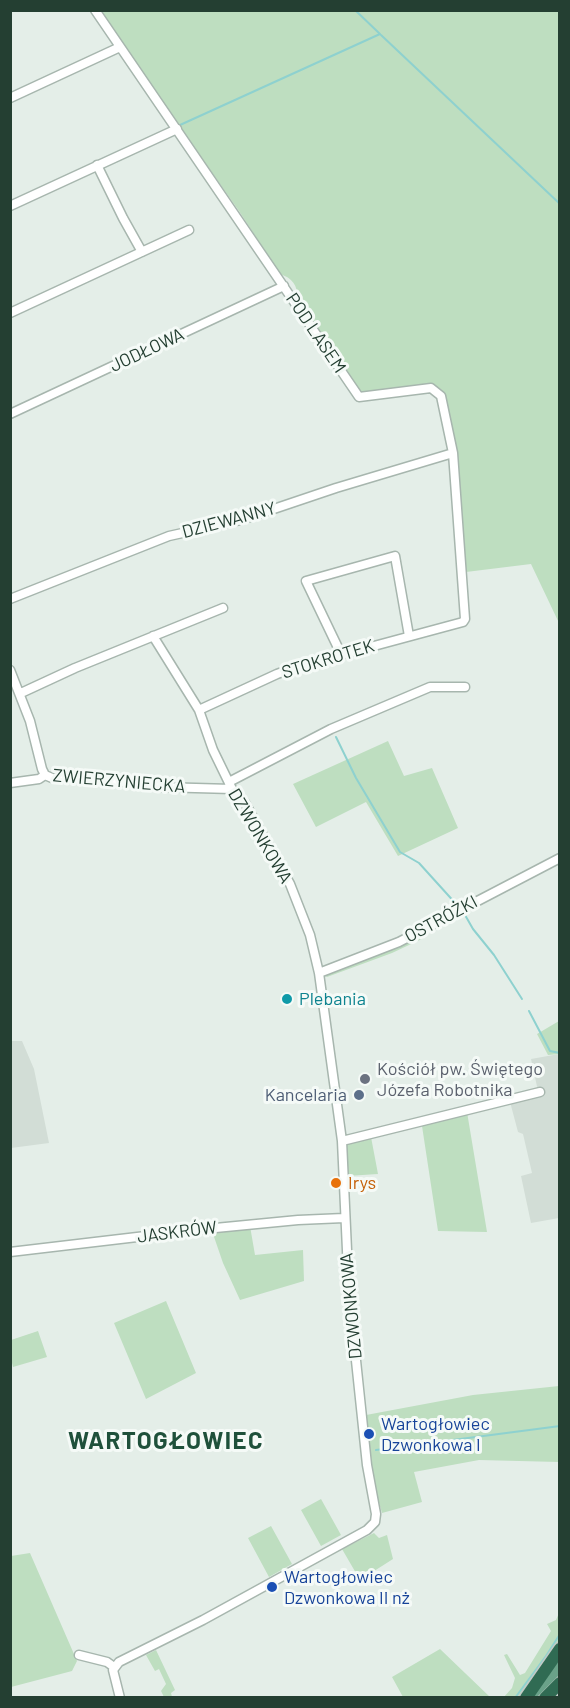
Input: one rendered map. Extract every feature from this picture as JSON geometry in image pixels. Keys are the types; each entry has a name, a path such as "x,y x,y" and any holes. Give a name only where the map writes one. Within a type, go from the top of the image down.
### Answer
{"highway":[{"path":"528,1698 560,1649"},
{"path":"545,1698 560,1683"}],"main road":[{"path":"528,1698 560,1667"}],"street":[{"name":"POD LASEM","path":"95,10 359,398 431,388 441,396 453,453 465,620 463,622"},
{"path":"10,98 120,47"},
{"path":"10,206 177,129"},
{"path":"97,165 142,252"},
{"path":"10,313 189,230"},
{"name":"JODŁOWA","path":"10,414 284,286"},
{"name":"DZIEWANNY","path":"10,599 169,536 241,520 336,488 453,453"},
{"path":"341,654 306,581 395,556 409,636"},
{"path":"21,693 223,608"},
{"name":"STOKROTEK","path":"199,710 277,674 341,654 463,622"},
{"name":"DZWONKOWA","path":"114,1667 119,1662 227,1607 371,1527 375,1522 376,1508 367,1465 355,1354 344,1218 342,1141 319,973 310,935 290,884 245,803 230,786 213,750 199,710 153,636"},
{"name":"ZWIERZYNIECKA","path":"10,670 21,693 45,775 52,778 103,779 159,787 230,786"},
{"name":"DZWONKOWA","path":"230,786 331,729 430,687 465,687"},
{"path":"10,783 39,779 45,775"},
{"name":"OSTRÓŻKI","path":"319,973 399,942 559,860"},
{"path":"342,1141 540,1092"},
{"name":"JASKRÓW","path":"10,1252 217,1228 344,1218"},
{"path":"79,1655 107,1662 114,1667 114,1678 120,1698"}],"shaded area":[{"path":"11,1041 22,1041 34,1069 49,1143 11,1148"},
{"path":"559,1054 559,1218 531,1223 521,1176 532,1173 523,1134 518,1132 509,1098 538,1091 531,1059"}],"green space":[{"path":"98,11 559,11 559,623 531,564 466,572 455,453 447,400 442,390 433,385 370,395 362,392 355,385 297,298 293,283 280,274 239,211"},
{"path":"388,741 404,776 432,768 458,828 398,856 366,802 316,827 293,784"},
{"path":"424,933 426,937 392,953 325,976 332,971"},
{"path":"559,1021 559,1054 548,1055 537,1034"},
{"path":"467,1112 487,1232 438,1231 422,1126"},
{"path":"371,1137 378,1174 347,1176 346,1143"},
{"path":"250,1226 255,1255 303,1250 304,1281 240,1300 223,1263 212,1231"},
{"path":"166,1301 196,1373 146,1399 114,1323"},
{"path":"38,1331 47,1357 13,1367 11,1340"},
{"path":"559,1386 559,1462 479,1460 414,1472 422,1502 382,1513 375,1489 366,1415 473,1395"},
{"path":"321,1499 341,1535 321,1546 301,1510"},
{"path":"271,1526 292,1564 269,1577 248,1538"},
{"path":"374,1533 379,1538 387,1535 393,1559 360,1580 342,1549"},
{"path":"30,1553 77,1661 72,1671 11,1687 11,1556"},
{"path":"559,1613 559,1641 542,1668 518,1697 503,1698 512,1688 515,1678 504,1655 507,1654 520,1675 525,1673 551,1631 547,1624 556,1620"},
{"path":"440,1649 490,1697 403,1697 392,1677"},
{"path":"156,1650 175,1690 171,1693 172,1697 164,1697 161,1691 166,1684 159,1669 155,1671 146,1655"}],"waterway":[{"path":"180,125 380,34 355,10"},
{"path":"381,35 560,204"},
{"path":"336,737 356,778 400,852 419,863 457,905"},
{"path":"465,915 522,999"},
{"path":"529,1011 550,1051 560,1053"},
{"path":"376,1450 560,1426"},
{"path":"515,1698 560,1634"}],"place":[{"name":"Plebania","path":"287,999"},
{"name":"Kościół pw. Świętego Józefa Robotnika","path":"365,1079"},
{"name":"Kancelaria","path":"359,1095"},
{"name":"Irys","path":"336,1183"},
{"name":"Wartogłowiec Dzwonkowa I","path":"369,1434"},
{"name":"Wartogłowiec Dzwonkowa II nż","path":"272,1587"}],"district":[{"name":"WARTOGŁOWIEC","path":"166,1441"}]}
